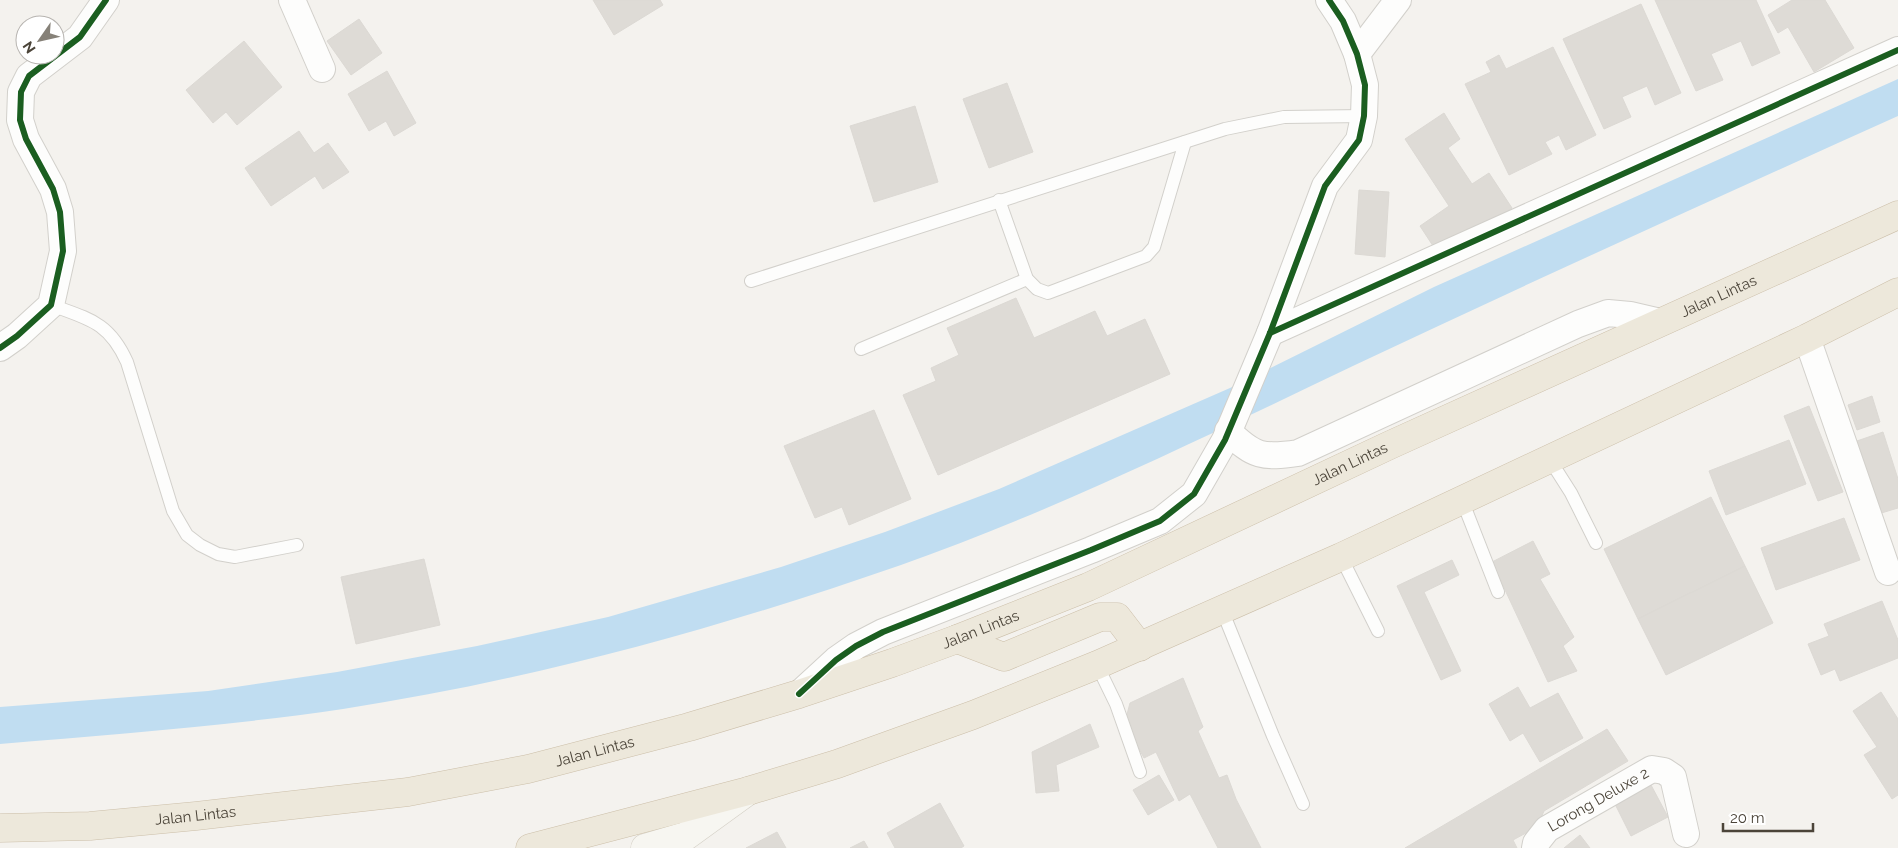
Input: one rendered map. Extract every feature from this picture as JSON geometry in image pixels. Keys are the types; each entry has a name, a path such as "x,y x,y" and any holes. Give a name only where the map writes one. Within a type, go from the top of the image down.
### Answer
{"highway":[{"name":"Jalan Lintas","path":"0,828 90,826 408,792 538,767 688,728 800,694 957,640 1088,587 1660,322 1898,215"},
{"path":"530,848 748,791 838,764 973,715 1097,665 1341,557 1550,460 1807,338 1898,292"},
{"path":"957,640 1004,657 1100,617 1117,617 1140,647"}],"street":[{"path":"0,348 17,336 51,305 64,251 60,212 53,189 26,139 20,120 20,92 29,76 80,36 106,0"},
{"path":"292,0 322,69"},
{"path":"800,694 836,660 856,646 883,632 1091,550 1160,520 1194,494 1228,431 1257,364 1325,186 1359,140 1364,116 1365,85 1357,54 1343,21 1329,0"},
{"path":"1357,54 1398,0"},
{"path":"1270,333 1898,50"},
{"path":"1228,431 1241,444 1253,452 1271,457 1298,453 1561,332 1608,313 1630,315 1660,322"},
{"path":"1807,338 1888,572"},
{"name":"Lorong Deluxe 2","path":"1535,848 1536,843 1547,829 1652,769 1664,771 1674,777 1686,834"},
{"path":"645,848 686,836 748,791"}],"lane":[{"path":"751,280 1225,129 1284,117 1364,116"},
{"path":"999,200 1027,278 1037,289 1048,293 1146,256 1154,248 1185,142"},
{"path":"861,349 1027,278"},
{"path":"51,305 94,321 108,332 120,346 127,362 173,511 187,535 200,545 218,554 235,557 297,545"},
{"path":"1550,460 1571,493 1596,543"},
{"path":"1462,500 1498,592"},
{"path":"1341,557 1378,631"},
{"path":"1222,610 1303,804"},
{"path":"1097,665 1116,704 1140,772"}],"water":[{"path":"1898,79 1898,116 1490,302 1131,471 1017,521 901,565 764,610 625,650 484,683 414,697 343,709 257,720 0,744 0,707 208,691 337,672 477,646 608,617 781,567 885,532 999,489 1230,388 1434,287"}],"building":[{"path":"593,0 660,0 663,5 614,35"},
{"path":"1655,0 1756,0 1780,53 1752,66 1741,41 1711,54 1723,80 1696,91"},
{"path":"1792,0 1825,0 1854,48 1814,72 1788,27 1778,33 1768,15"},
{"path":"1641,4 1681,93 1655,105 1647,86 1622,97 1631,117 1604,129 1563,39"},
{"path":"359,19 382,53 351,75 327,41"},
{"path":"244,41 282,87 237,125 226,112 213,123 186,90"},
{"path":"1553,47 1596,135 1566,150 1559,135 1545,142 1552,154 1509,175 1465,84 1491,72 1486,62 1499,55 1506,69"},
{"path":"387,71 416,123 394,136 386,121 369,131 348,94"},
{"path":"1007,83 1033,152 989,168 963,99"},
{"path":"915,106 938,182 874,202 850,126"},
{"path":"1444,113 1460,139 1448,148 1472,184 1489,173 1512,208 1471,236 1435,249 1420,226 1449,206 1405,139"},
{"path":"299,131 314,153 328,143 349,172 323,189 315,176 271,206 245,168"},
{"path":"1359,190 1389,192 1385,257 1355,254"},
{"path":"1016,298 1034,338 1095,311 1107,336 1145,319 1170,374 938,475 903,395 936,381 931,368 959,355 947,328"},
{"path":"1872,396 1880,422 1857,430 1848,405"},
{"path":"1809,406 1843,492 1818,501 1784,416"},
{"path":"874,410 911,499 849,525 842,507 815,518 784,446"},
{"path":"1883,432 1898,479 1898,508 1878,514 1854,442"},
{"path":"1789,440 1806,484 1726,515 1709,471"},
{"path":"1711,497 1745,566 1638,619 1604,549"},
{"path":"1844,518 1860,560 1776,590 1761,548"},
{"path":"1533,541 1550,574 1540,579 1574,637 1563,646 1577,671 1548,682 1492,562"},
{"path":"424,559 440,625 356,644 341,577"},
{"path":"1452,560 1459,575 1424,592 1461,671 1441,680 1397,586"},
{"path":"1745,566 1773,623 1666,675 1638,619"},
{"path":"1882,601 1898,640 1898,658 1840,681 1835,669 1821,675 1808,644 1829,636 1824,624"},
{"path":"1183,678 1203,727 1198,731 1219,778 1227,775 1236,799 1261,848 1218,848 1190,794 1179,801 1156,752 1144,758 1125,722 1130,703"},
{"path":"1518,687 1530,708 1558,693 1583,738 1540,762 1523,733 1510,741 1489,704"},
{"path":"1881,692 1898,719 1898,795 1892,799 1864,755 1877,747 1853,711"},
{"path":"1090,724 1099,747 1056,765 1059,791 1036,793 1032,752"},
{"path":"1607,729 1628,761 1544,811 1537,827 1513,840 1517,848 1405,848"},
{"path":"1159,775 1174,800 1148,815 1133,790"},
{"path":"1651,785 1668,817 1631,836 1615,804"},
{"path":"940,803 964,846 961,848 895,848 887,833"},
{"path":"777,832 786,848 746,848"},
{"path":"1580,835 1590,848 1564,848"},
{"path":"864,841 868,848 850,848"}],"cycle path":[{"path":"0,348 17,336 51,305 63,251 60,212 53,189 26,139 20,120 21,92 29,76 80,37 106,0"},
{"path":"799,694 836,660 856,646 883,632 1160,521 1194,494 1225,440 1270,333 1325,186 1359,140 1364,116 1365,85 1357,54 1343,21 1329,0"},
{"path":"1270,333 1898,50"}]}
